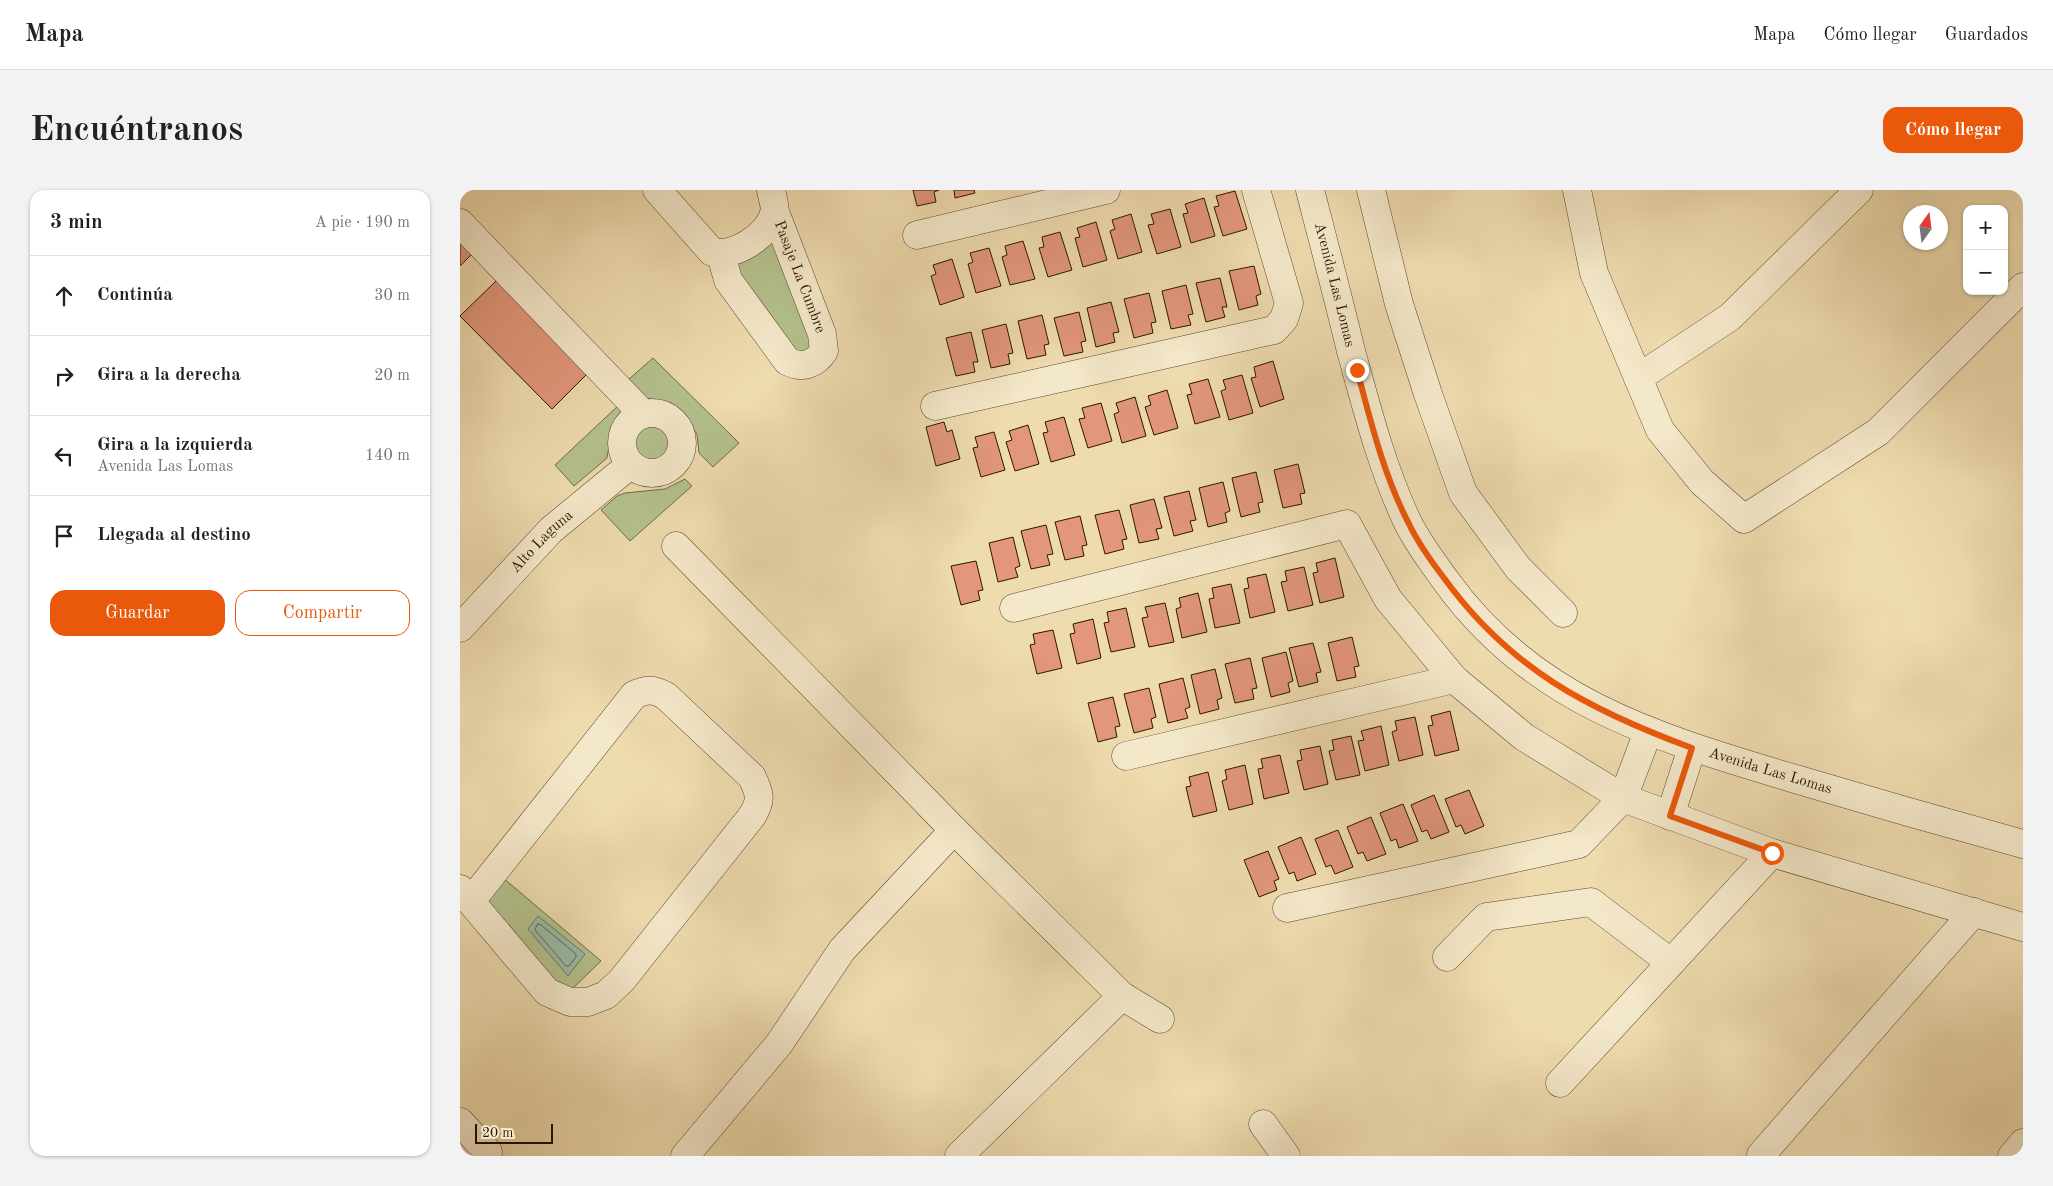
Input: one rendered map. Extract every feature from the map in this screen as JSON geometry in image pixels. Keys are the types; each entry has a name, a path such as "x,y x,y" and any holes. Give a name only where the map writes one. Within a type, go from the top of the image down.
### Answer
{"street":[{"path":"657,190 712,252 721,254"},
{"path":"917,235 1106,190"},
{"path":"935,406 1274,330 1284,319 1289,303 1256,190"},
{"name":"Avenida Las Lomas","path":"1310,190 1377,445 1409,525 1433,564 1478,622 1522,662 1558,687 1648,732 1692,748 1907,812 2023,844"},
{"path":"1371,190 1399,304 1463,493 1518,568 1563,613"},
{"path":"1638,378 1730,317 1859,190"},
{"path":"1580,192 1594,273 1660,430 1702,482 1744,519 1878,432 2023,287"},
{"name":"Pasaje La Cumbre","path":"773,201 822,334 824,351 819,359 803,366 794,365 787,361 728,280 721,254 747,243 762,233 773,201"},
{"path":"460,223 643,414"},
{"path":"652,412 670,418 681,432 682,451 678,459 665,471 646,473 630,464 624,456 622,435 626,426 643,414 652,412"},
{"name":"Alto Laguna","path":"460,628 551,530 630,464"},
{"path":"1014,608 1347,524 1388,599 1454,679 1524,738 1622,798 1772,853 2023,927"},
{"path":"676,546 954,830 1122,996 1160,1019"},
{"path":"1126,756 1454,679"},
{"path":"646,690 656,690 666,696 752,777 758,789 760,803 752,816 622,980 606,995 588,1002 570,1002 547,992 466,895 634,695 646,690"},
{"path":"1287,908 1579,844 1622,798 1648,732"},
{"path":"1670,816 1692,748"},
{"path":"685,1156 779,1044 842,950 954,830"},
{"path":"1560,1083 1772,853"},
{"path":"1447,957 1486,917 1591,902 1670,962"},
{"path":"1761,1155 1974,912"},
{"path":"959,1156 1122,996"},
{"path":"460,1122 488,1152"},
{"path":"1263,1124 1282,1155"},
{"path":"2012,1156 2023,1143"}],"green space":[{"path":"773,241 818,337 801,360 729,269"},
{"path":"653,358 739,443 713,467 699,453 697,434 684,416 666,402 645,398 628,380"},
{"path":"621,403 623,409 611,433 607,458 574,486 555,465"},
{"path":"656,422 664,425 670,431 673,443 670,455 664,461 648,464 640,461 634,455 631,439 634,431 640,425"},
{"path":"685,479 692,486 630,541 601,510 617,496 625,493 665,489"},
{"path":"502,877 601,961 569,992 554,985 484,901"}],"water":[{"path":"538,916 585,954 568,976 528,929"}],"building":[{"path":"913,190 939,190 934,192 936,202 917,206"},
{"path":"954,190 974,190 975,193 955,198"},
{"path":"1235,191 1247,229 1223,236 1214,207 1219,206 1216,196"},
{"path":"1204,198 1215,236 1191,243 1183,214 1188,213 1185,204"},
{"path":"1170,209 1181,247 1157,254 1148,225 1154,224 1151,214"},
{"path":"1131,214 1142,252 1118,259 1110,231 1115,229 1112,220"},
{"path":"1096,222 1107,260 1083,267 1075,238 1080,237 1077,228"},
{"path":"1060,232 1072,270 1048,277 1039,248 1044,247 1042,237"},
{"path":"460,233 476,250 460,266"},
{"path":"1023,241 1035,279 1010,285 1002,257 1007,255 1005,246"},
{"path":"989,248 1001,286 976,293 968,264 973,262 970,253"},
{"path":"952,259 964,297 940,305 931,276 936,274 933,265"},
{"path":"1254,266 1261,294 1256,296 1258,305 1239,310 1229,271"},
{"path":"1220,278 1227,307 1222,307 1225,317 1206,322 1196,283"},
{"path":"496,281 588,373 552,409 460,316"},
{"path":"1186,285 1193,314 1188,315 1191,325 1171,329 1162,291"},
{"path":"1149,293 1156,322 1151,323 1153,333 1134,338 1124,299"},
{"path":"1111,302 1119,332 1113,333 1115,342 1096,347 1087,308"},
{"path":"1079,312 1086,341 1081,342 1083,352 1064,356 1054,318"},
{"path":"1042,315 1049,344 1044,345 1046,355 1027,359 1018,321"},
{"path":"1006,324 1013,353 1008,354 1010,364 991,368 982,330"},
{"path":"971,332 978,362 973,362 975,372 956,376 946,338"},
{"path":"1273,361 1284,399 1260,407 1251,378 1256,377 1254,367"},
{"path":"1242,375 1253,413 1229,420 1221,391 1226,389 1223,380"},
{"path":"1208,379 1220,417 1195,424 1187,395 1192,394 1189,384"},
{"path":"1167,390 1178,428 1154,435 1145,407 1151,405 1148,396"},
{"path":"1135,397 1146,436 1122,443 1114,414 1119,412 1116,403"},
{"path":"1101,403 1112,441 1088,448 1079,419 1085,418 1082,408"},
{"path":"1064,417 1075,455 1051,462 1043,433 1048,432 1045,422"},
{"path":"944,422 947,432 952,430 960,459 936,466 926,427"},
{"path":"1028,425 1039,464 1015,471 1006,442 1012,440 1009,431"},
{"path":"994,432 1005,470 981,477 973,448 978,447 975,437"},
{"path":"1298,464 1305,493 1300,494 1302,504 1283,508 1274,470"},
{"path":"1256,472 1263,502 1258,503 1260,512 1241,517 1232,478"},
{"path":"1223,482 1230,511 1225,513 1227,522 1208,527 1199,488"},
{"path":"1189,491 1196,520 1190,521 1193,531 1174,536 1164,497"},
{"path":"1154,499 1162,528 1156,529 1159,539 1139,543 1130,505"},
{"path":"1119,510 1127,539 1122,540 1124,549 1105,554 1095,515"},
{"path":"1080,516 1087,545 1082,546 1084,556 1065,560 1055,522"},
{"path":"1046,525 1053,554 1047,555 1050,565 1031,569 1021,531"},
{"path":"1013,537 1020,566 1015,568 1018,577 998,582 989,543"},
{"path":"1335,558 1344,597 1320,603 1313,573 1318,572 1316,563"},
{"path":"976,561 983,590 978,591 980,600 961,605 951,566"},
{"path":"1304,567 1313,605 1288,611 1281,582 1287,581 1285,571"},
{"path":"1266,574 1275,612 1250,618 1244,589 1249,588 1247,578"},
{"path":"1231,584 1240,623 1215,628 1209,599 1214,598 1212,588"},
{"path":"1198,593 1207,632 1182,638 1176,609 1181,607 1179,598"},
{"path":"1165,603 1174,642 1149,647 1142,618 1148,617 1145,607"},
{"path":"1126,608 1135,647 1111,652 1104,623 1109,622 1107,612"},
{"path":"1093,619 1101,658 1077,664 1070,634 1075,633 1073,624"},
{"path":"1053,630 1062,668 1037,674 1030,645 1035,644 1033,634"},
{"path":"1352,637 1359,666 1354,667 1356,677 1337,681 1328,643"},
{"path":"1313,643 1321,672 1316,673 1318,682 1299,687 1289,648"},
{"path":"1286,652 1293,681 1288,683 1290,692 1271,697 1262,658"},
{"path":"1250,658 1257,688 1252,689 1254,699 1235,703 1225,664"},
{"path":"1215,669 1222,698 1217,700 1219,709 1200,714 1191,675"},
{"path":"1183,678 1190,707 1185,709 1188,718 1168,723 1159,684"},
{"path":"1149,688 1156,717 1151,719 1153,728 1134,733 1124,694"},
{"path":"1113,697 1120,726 1115,727 1117,737 1098,742 1088,703"},
{"path":"1450,711 1459,750 1435,756 1428,726 1433,725 1431,716"},
{"path":"1415,717 1423,755 1399,761 1392,732 1397,730 1395,721"},
{"path":"1381,726 1389,765 1365,771 1358,741 1364,740 1361,731"},
{"path":"1351,736 1360,775 1336,780 1329,751 1334,750 1332,740"},
{"path":"1320,746 1328,784 1304,790 1297,761 1302,760 1300,750"},
{"path":"1280,755 1289,793 1264,799 1258,769 1263,768 1261,759"},
{"path":"1245,765 1253,804 1229,810 1222,781 1227,779 1225,770"},
{"path":"1208,772 1217,811 1193,817 1186,787 1191,786 1189,777"},
{"path":"1469,790 1484,826 1465,834 1461,825 1456,827 1445,799"},
{"path":"1434,795 1449,832 1431,839 1427,830 1422,832 1411,805"},
{"path":"1403,804 1418,841 1399,848 1396,839 1391,841 1380,813"},
{"path":"1371,817 1386,854 1367,861 1363,852 1358,854 1347,827"},
{"path":"1338,830 1353,867 1335,874 1331,865 1326,867 1315,839"},
{"path":"1301,837 1316,874 1297,881 1294,872 1289,874 1278,847"},
{"path":"1268,851 1279,879 1274,881 1277,890 1259,897 1244,860"}],"route":[{"path":"1357,370 1377,445 1409,525 1433,564 1478,622 1522,662 1558,687 1648,732 1692,748 1670,816 1772,853"}]}
